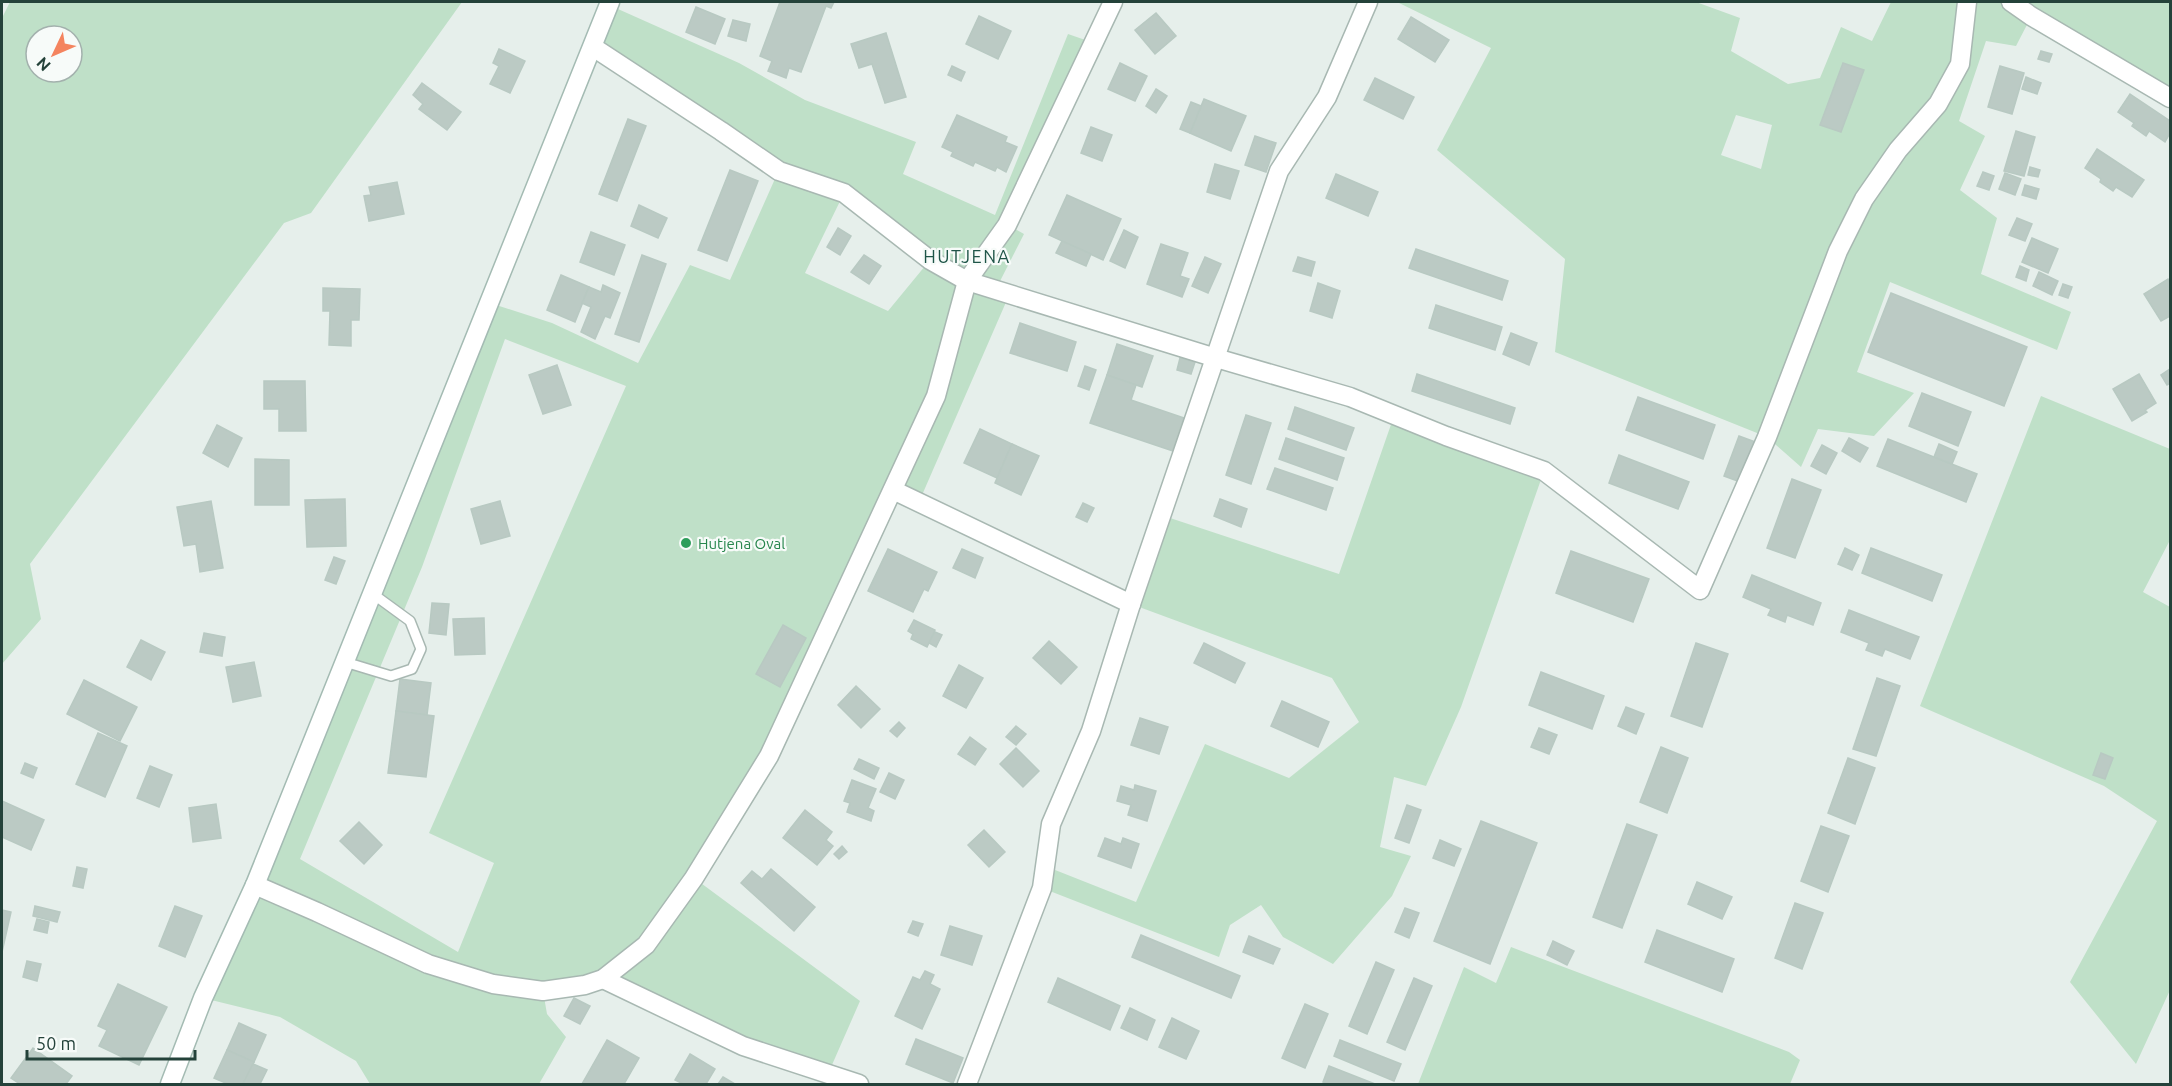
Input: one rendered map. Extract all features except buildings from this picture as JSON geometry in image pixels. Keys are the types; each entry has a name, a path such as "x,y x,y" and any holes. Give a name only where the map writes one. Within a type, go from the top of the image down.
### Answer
{"street":[{"path":"170,1084 203,998 255,885 610,2"},
{"path":"255,885 428,964 493,984 543,991 585,985 603,978 646,945 694,878 769,756 936,396 967,281 1007,225 1113,2"},
{"path":"967,1084 1042,888 1052,824 1091,731 1131,604 1279,171 1327,97 1368,2"},
{"path":"593,47 778,171 844,193 930,260 967,281 1350,397 1446,436 1544,471 1700,590 1767,437 1838,251 1864,199 1898,150 1938,104 1959,64 1967,2"},
{"path":"2011,2 2031,16 2169,94"},
{"path":"893,490 1131,604"},
{"path":"603,978 743,1046 859,1084"}],"lane":[{"path":"345,662 391,676 412,669 421,648 410,621 373,594"}],"green space":[{"path":"10,2 462,2 311,213 284,223 30,564 41,619 2,664 2,18"},
{"path":"1397,2 1696,2 1740,18 1731,51 1788,84 1820,78 1841,27 1872,41 1891,2 2170,2 2170,87 2165,96 2031,17 2016,46 1986,41 1959,121 1985,136 1960,190 1997,218 1981,274 2071,312 2057,350 1890,282 1857,372 1914,393 1874,436 1818,429 1801,467 1767,437 1555,352 1565,259 1437,150 1491,48","holes":["1736,115 1772,125 1761,169 1721,155"]},
{"path":"609,5 739,63 805,100 916,142 903,174 995,215 1068,34 1094,43 1008,225 1024,234 996,289 1010,293 919,502 893,490 769,756 694,878 860,1001 828,1074 603,979 543,991 547,1014 566,1037 539,1084 370,1084 356,1061 280,1017 203,998 490,303 552,323 638,363 690,265 730,280 778,172 593,47","holes":["844,193 930,260 888,311 805,273","505,339 626,386 429,833 494,863 458,952 300,859 422,567"]},
{"path":"2041,396 2170,449 2170,540 2143,592 2170,607 2170,990 2136,1064 2070,982 2157,821 2104,786 1920,706"},
{"path":"1395,413 1544,471 1461,707 1426,786 1394,777 1380,847 1411,856 1392,896 1333,964 1283,937 1261,905 1230,925 1219,957 1042,888 1045,866 1136,902 1205,744 1289,778 1359,722 1332,678 1131,604 1161,515 1339,574"},
{"path":"1511,947 1789,1052 1800,1060 1790,1084 1418,1084 1464,967 1496,983"}],"place":[{"name":"Hutjena Oval","path":"686,543"}],"district":[{"name":"HUTJENA","path":"967,256"}]}
